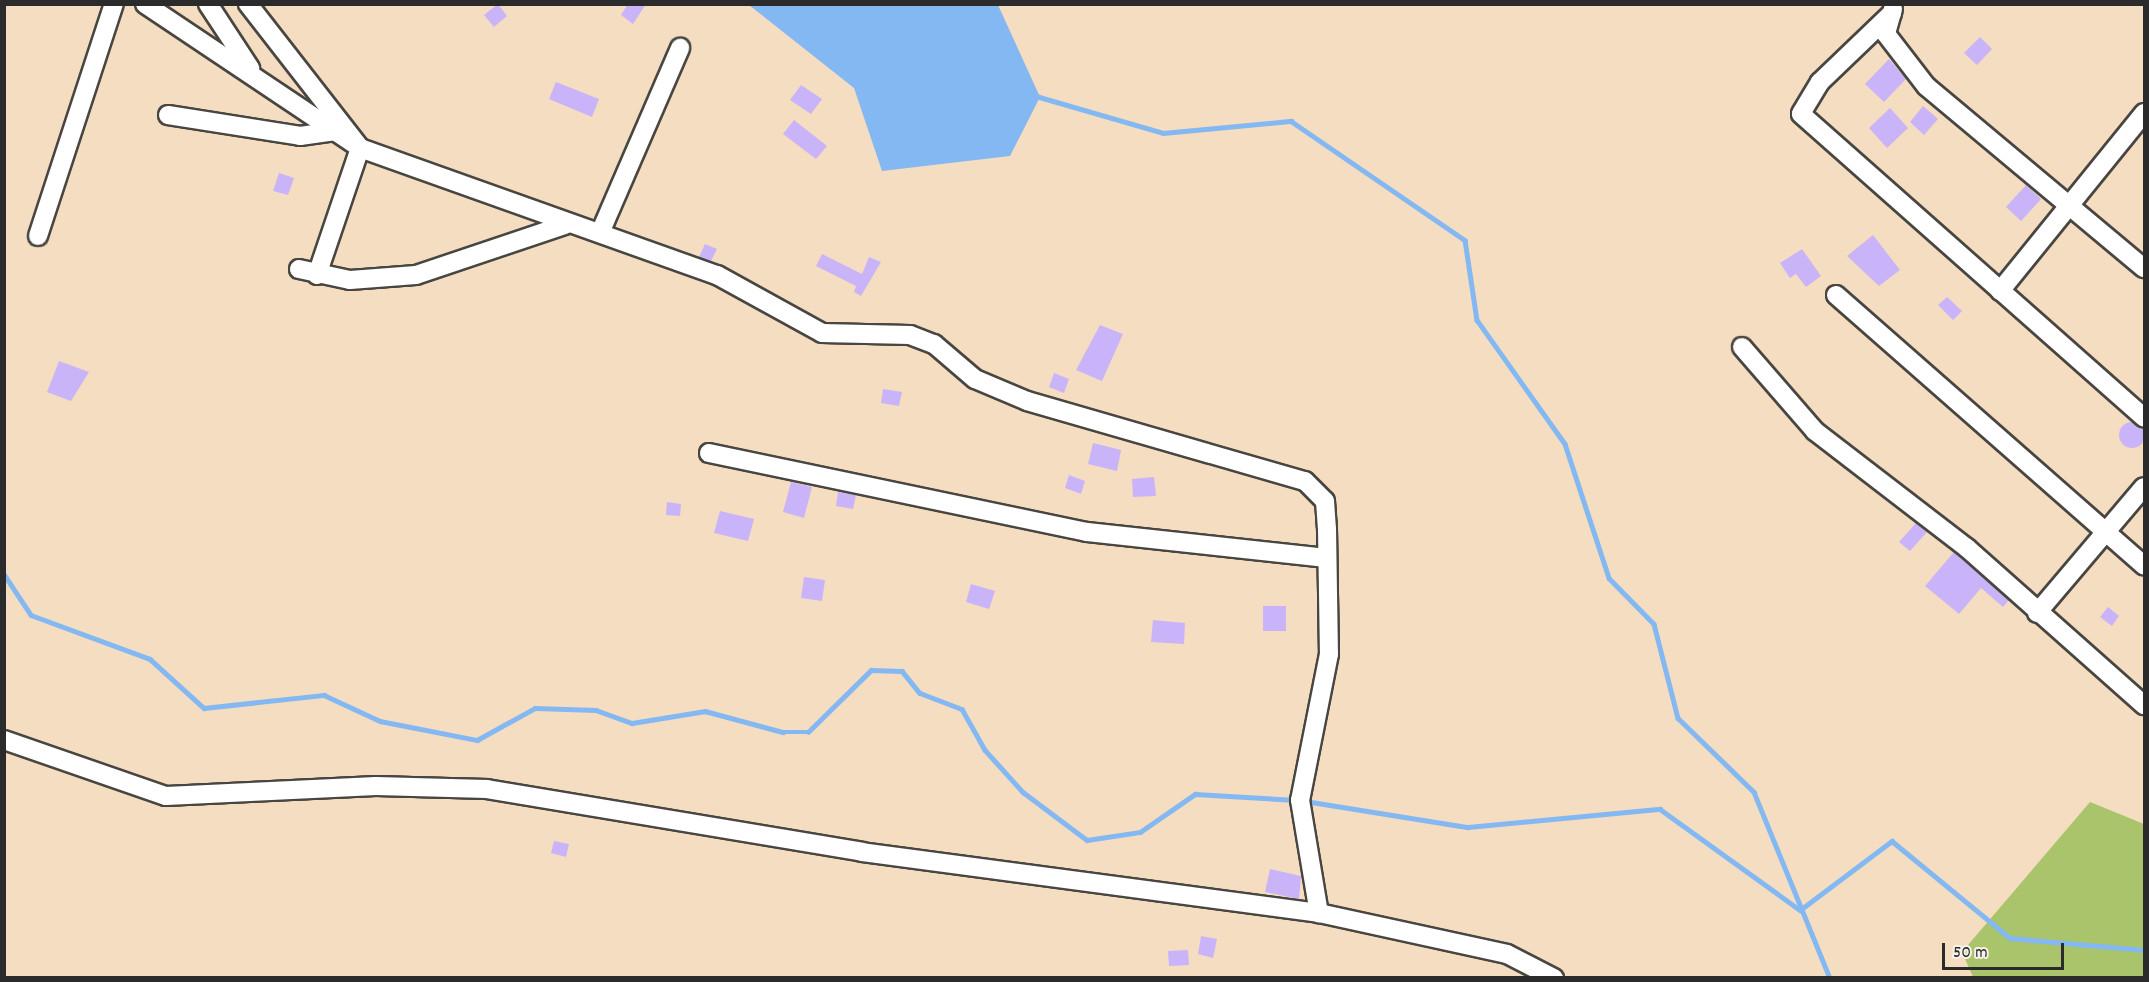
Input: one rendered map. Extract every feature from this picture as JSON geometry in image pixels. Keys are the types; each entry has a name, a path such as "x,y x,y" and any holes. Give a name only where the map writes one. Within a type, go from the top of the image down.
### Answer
{"street":[{"path":"38,236 114,4"},
{"path":"145,4 360,148 565,225 600,233 717,275 822,333 910,335 934,344 975,379 1027,401 1293,474 1325,501 1329,654 1300,800 1319,913"},
{"path":"208,4 255,76"},
{"path":"248,4 360,148"},
{"path":"1893,9 1886,34 1926,86 2069,201 2145,268"},
{"path":"1893,9 1820,82 1801,114 2145,417"},
{"path":"600,233 680,48"},
{"path":"2000,291 2069,201 2145,112"},
{"path":"168,115 300,136 334,131"},
{"path":"317,275 360,148"},
{"path":"299,269 317,275 350,280 416,275 565,225"},
{"path":"1836,295 2145,566"},
{"path":"1742,347 1815,431 1966,548 2037,614 2145,705"},
{"path":"709,453 1087,532 1325,558"},
{"path":"2037,614 2145,487"},
{"path":"4,740 166,796 376,786 486,789 862,852 1319,913 1507,954 1554,978"}],"green space":[{"path":"2090,802 2144,824 2144,977 1973,977 1962,952"}],"water":[{"path":"749,5 998,5 1040,97 1010,156 882,171 854,88"}],"building":[{"path":"498,4 507,16 494,27 484,15"},
{"path":"628,4 646,4 633,24 621,15"},
{"path":"1980,37 1992,49 1977,65 1964,53"},
{"path":"1889,59 1906,79 1884,102 1865,84"},
{"path":"556,82 599,99 592,117 549,99"},
{"path":"801,85 822,99 811,114 790,100"},
{"path":"1923,106 1938,119 1924,135 1910,122"},
{"path":"1890,108 1908,128 1887,148 1869,128"},
{"path":"794,120 827,146 816,159 783,134"},
{"path":"279,173 294,178 288,195 273,191"},
{"path":"2026,185 2041,199 2021,221 2006,207"},
{"path":"1873,235 1900,270 1879,286 1847,256"},
{"path":"705,244 717,249 711,261 699,257"},
{"path":"1802,249 1821,276 1806,287 1796,274 1790,278 1780,263"},
{"path":"822,254 862,274 869,257 881,262 861,296 854,292 856,286 816,266"},
{"path":"1947,297 1962,311 1953,320 1938,305"},
{"path":"1100,325 1123,334 1102,381 1076,370"},
{"path":"59,361 89,372 71,401 47,392"},
{"path":"1054,373 1069,379 1064,393 1049,387"},
{"path":"883,389 902,392 899,406 881,403"},
{"path":"2132,422 2141,426 2145,435 2141,444 2132,448 2123,444 2119,435 2123,426"},
{"path":"1093,443 1121,450 1117,471 1088,464"},
{"path":"1069,475 1085,481 1081,494 1065,488"},
{"path":"1154,477 1156,496 1133,497 1132,479"},
{"path":"791,482 812,487 804,518 783,512"},
{"path":"838,492 856,495 853,509 836,506"},
{"path":"667,502 681,504 680,516 666,515"},
{"path":"720,511 754,519 748,541 714,533"},
{"path":"1916,523 1927,532 1910,551 1899,542"},
{"path":"1954,552 2009,600 2003,607 1981,588 1959,614 1925,586"},
{"path":"804,577 825,580 822,601 801,598"},
{"path":"971,584 995,591 989,609 966,602"},
{"path":"1263,606 1286,606 1286,631 1263,631"},
{"path":"2108,607 2119,616 2112,626 2100,617"},
{"path":"1153,620 1185,623 1184,644 1151,642"},
{"path":"554,841 569,844 566,857 551,853"},
{"path":"1270,869 1301,876 1299,899 1265,892"},
{"path":"1201,936 1217,939 1213,958 1198,954"},
{"path":"1188,950 1189,965 1169,966 1168,951"}],"waterway":[{"path":"1036,96 1163,133 1291,121 1465,240 1477,320 1565,444 1609,578 1654,624 1678,718 1754,792 1830,978"},
{"path":"4,574 31,615 150,659 204,708 324,695 380,721 477,740 535,708 596,710 632,723 705,711 783,732 808,732 871,670 902,671 920,693 962,709 985,750 1023,792 1087,840 1140,832 1195,794 1296,800"},
{"path":"1305,801 1468,827 1660,809 1800,910 1892,841 2010,938 2144,950"}]}
